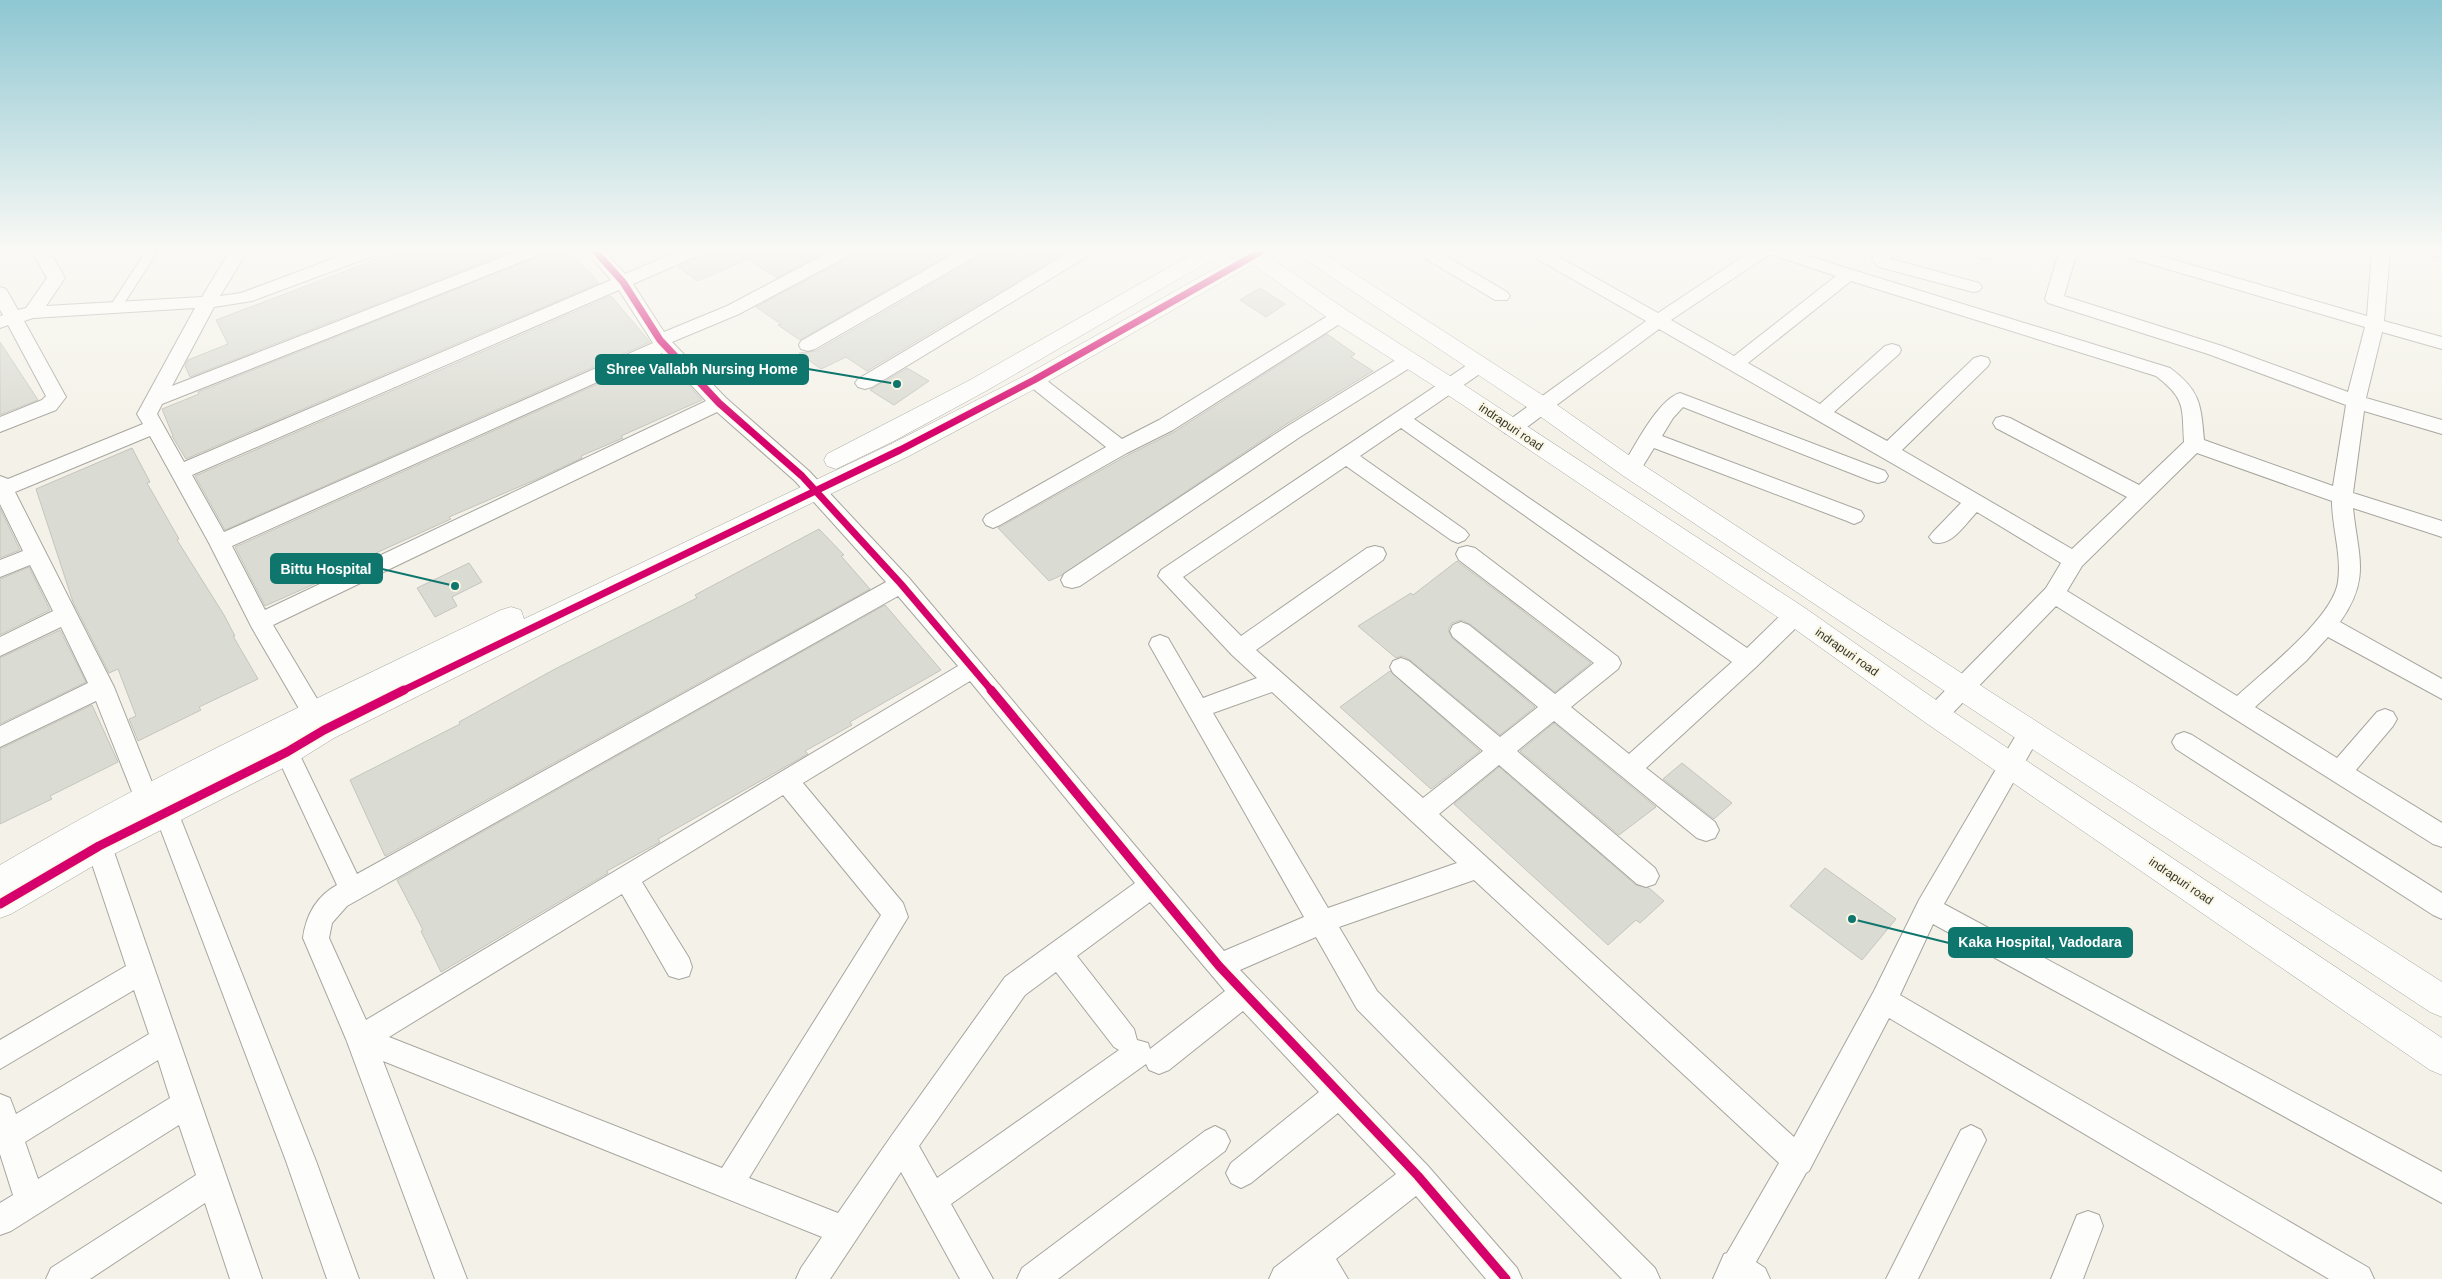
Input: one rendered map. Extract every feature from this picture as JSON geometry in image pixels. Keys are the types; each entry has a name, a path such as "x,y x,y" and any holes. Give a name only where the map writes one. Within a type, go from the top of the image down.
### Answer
{"main road":[{"path":"0,904 99,846 156,806 318,722 809,483 885,436 1105,312"},
{"path":"809,483 900,450 1034,380 1152,312"},
{"name":"indrapuri road","path":"1334,312 1450,386 1795,615 1936,715 2442,1058"},
{"path":"1398,312 1962,688 2442,1001"},
{"path":"0,882 93,826 156,806 287,752 318,722"}],"street":[{"path":"0,425 49,405 56,397 7,320 39,312"},
{"path":"202,312 147,414 220,543 260,622 318,722"},
{"path":"156,399 378,312"},
{"path":"181,472 554,312"},
{"path":"642,312 663,343 719,403 809,483 901,584 973,668 1219,966 1418,1176 1506,1279"},
{"path":"220,543 729,312"},
{"path":"808,345 866,312"},
{"path":"865,383 983,312"},
{"path":"1642,312 1975,500 2074,560"},
{"path":"1512,428 1672,312"},
{"path":"1734,365 1801,312"},
{"path":"1970,312 2163,372 2179,383 2190,396 2194,444"},
{"path":"2094,312 2214,350 2356,402 2442,428"},
{"path":"2330,312 2442,342"},
{"path":"2238,709 2326,625 2347,592 2349,578 2342,497 2362,369 2375,324 2376,312"},
{"path":"993,520 1120,448 1166,425 1340,316"},
{"path":"1821,413 1892,350"},
{"path":"1072,580 1293,432 1409,360"},
{"path":"1889,451 1982,362"},
{"path":"1480,365 1168,576 1240,649 1422,813 1478,867 1799,1160"},
{"path":"1034,380 1120,448"},
{"path":"1631,468 1666,413 1680,398 1878,476"},
{"path":"260,622 719,403"},
{"path":"1401,419 1748,661"},
{"path":"2003,423 2141,495"},
{"path":"154,427 1,488 102,687 156,806 301,1161 343,1279"},
{"path":"1650,439 1854,516"},
{"path":"1936,715 2054,594 2074,560 2194,444"},
{"path":"2194,444 2342,497 2442,529"},
{"path":"1346,456 1462,545 1610,663 1422,813"},
{"path":"1940,537 1975,500"},
{"path":"0,569 36,554"},
{"path":"1240,649 1375,554"},
{"path":"451,1279 360,1039 316,938 318,922 326,908 352,890 901,584"},
{"path":"2054,594 2442,836"},
{"path":"0,647 66,615"},
{"path":"1629,768 1748,661 1795,615"},
{"path":"2326,625 2442,690"},
{"path":"1461,631 1706,830"},
{"path":"1160,644 1367,1000 1644,1279"},
{"path":"1401,667 1646,876"},
{"path":"360,1039 973,668"},
{"path":"1198,709 1276,681"},
{"path":"0,737 102,687"},
{"path":"2339,772 2385,719"},
{"path":"1739,1274 1884,1000 1928,908 2009,764 2030,732"},
{"path":"2184,742 2442,907"},
{"path":"287,752 352,890"},
{"path":"728,1185 895,917 894,911 786,781"},
{"path":"99,846 246,1279"},
{"path":"1219,966 1321,922 1478,867"},
{"path":"626,878 679,966"},
{"path":"812,1279 902,1145 1015,986 1152,886"},
{"path":"1928,908 2442,1188"},
{"path":"1059,954 1140,1050"},
{"path":"0,1055 142,971"},
{"path":"934,1198 1140,1050 1244,993"},
{"path":"1884,1000 2358,1279"},
{"path":"360,1039 844,1231"},
{"path":"9,1135 165,1040"},
{"path":"1241,1173 1340,1093"},
{"path":"0,1220 187,1104"},
{"path":"0,1108 30,1201"},
{"path":"1902,1279 1971,1140"},
{"path":"1033,1279 1216,1141"},
{"path":"902,1145 934,1198 977,1279"},
{"path":"1285,1279 1324,1267 1418,1176"},
{"path":"62,1279 213,1181"},
{"path":"2067,1279 2088,1226"}],"building":[{"path":"238,312 357,312 190,377 185,366 188,360 228,344 216,320"},
{"path":"399,312 532,312 186,459 172,436 162,409 199,394 198,392"},
{"path":"575,312 624,312 650,342 225,530 195,476"},
{"path":"763,312 849,312 800,340 778,325 781,324"},
{"path":"884,312 966,312 867,371 846,357 821,369 799,353 816,351"},
{"path":"1258,312 1274,312 1266,317"},
{"path":"1327,334 1355,354 1351,357 1373,371 1285,425 1062,575 1049,581 998,528 1128,455 1174,432"},
{"path":"0,342 38,400 0,415"},
{"path":"662,355 702,400 621,436 623,438 581,456 582,458 535,480 449,517 451,519 265,606 235,547"},
{"path":"907,368 929,381 894,405 870,390"},
{"path":"132,448 150,482 147,483 179,539 177,540 224,615 235,636 233,636 258,679 199,707 201,710 138,741 129,719 136,716 118,669 109,673 73,602 36,489"},
{"path":"0,508 20,550 0,558"},
{"path":"819,529 844,555 841,556 870,589 385,856 350,780 460,724 459,722 555,669 697,598 695,595"},
{"path":"1457,561 1591,663 1555,692 1470,624 1462,620 1452,623 1448,630 1452,638 1535,707 1500,735 1410,660 1402,656 1396,658 1358,626 1411,593 1413,595"},
{"path":"469,563 482,582 452,597 457,606 435,617 417,588"},
{"path":"29,567 50,610 0,635 0,579"},
{"path":"885,605 941,670 850,722 852,725 805,751 808,754 658,839 660,842 607,871 608,873 441,972 421,931 423,930 397,880"},
{"path":"60,630 86,682 0,724 0,658"},
{"path":"1390,671 1480,751 1431,789 1340,707"},
{"path":"92,705 118,762 50,796 52,799 0,824 0,749"},
{"path":"1554,723 1656,807 1619,835 1520,751"},
{"path":"1682,763 1732,803 1714,819 1663,779"},
{"path":"1499,767 1636,885 1649,888 1664,901 1640,923 1636,920 1608,945 1454,804"},
{"path":"1825,868 1896,919 1862,960 1790,906"}],"cycle path":[{"path":"642,312 660,340 719,403 802,476 901,584 973,668 1219,966 1418,1176 1506,1279"},
{"path":"0,904 99,846 287,752 324,730 566,610 900,450 1034,380 1155,312"}],"place":[{"name":"Shree Vallabh Nursing Home","path":"897,384"},
{"name":"Bittu Hospital","path":"455,586"},
{"name":"Kaka Hospital, Vadodara","path":"1852,919"}]}
